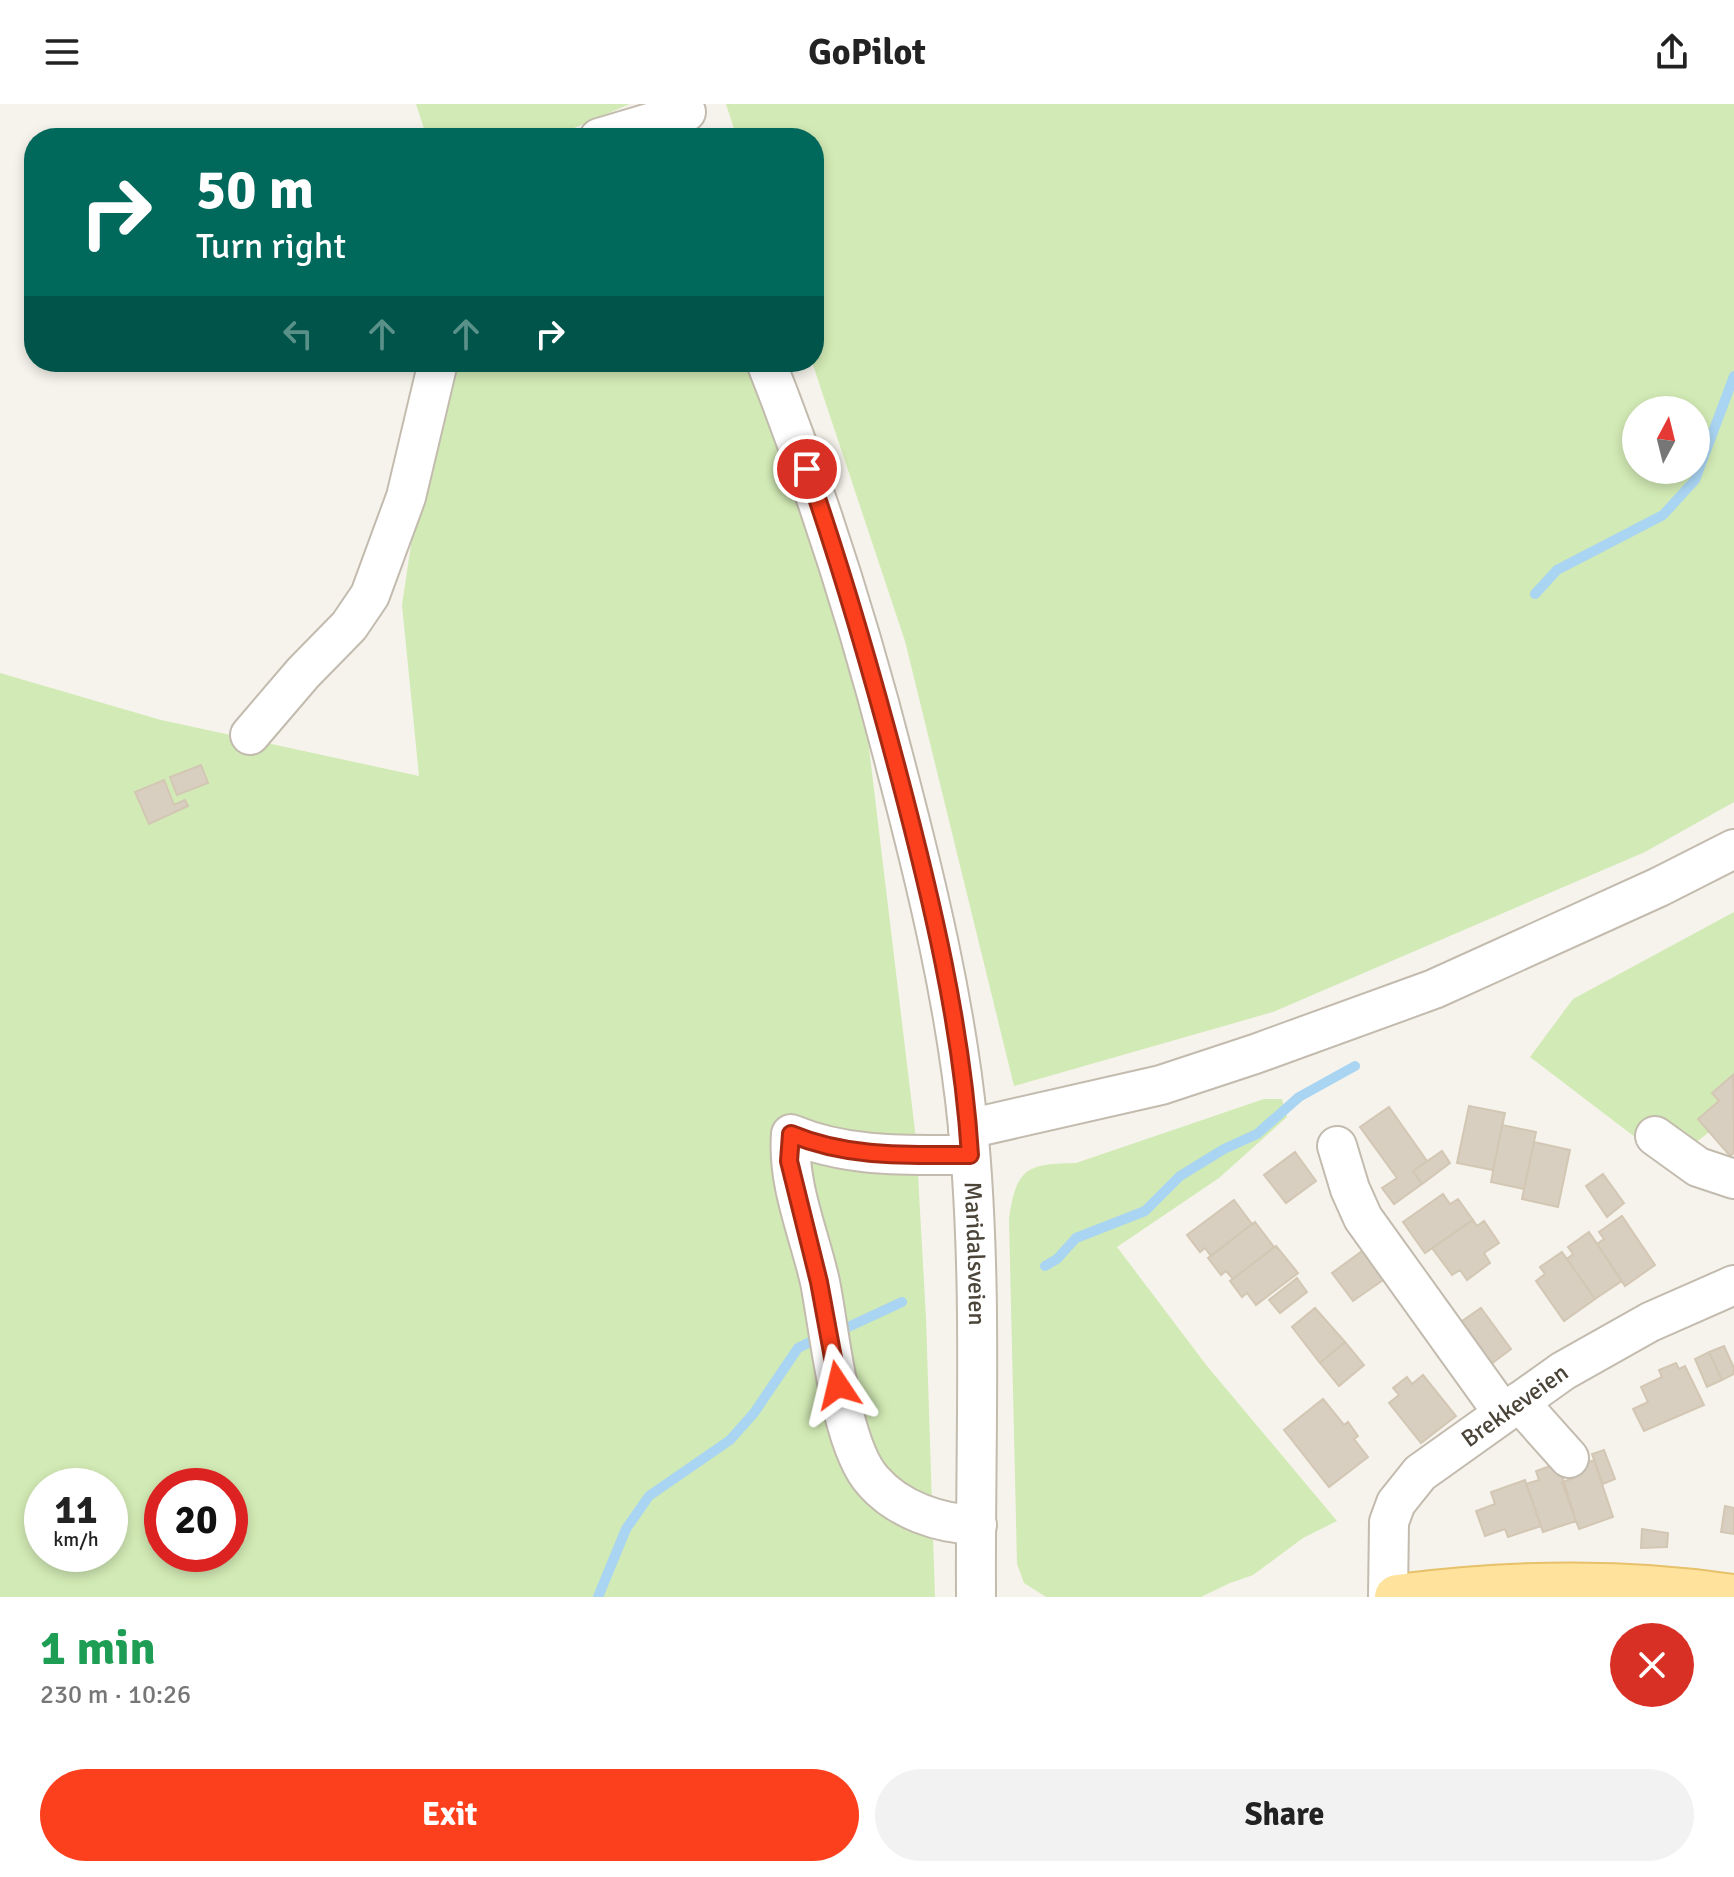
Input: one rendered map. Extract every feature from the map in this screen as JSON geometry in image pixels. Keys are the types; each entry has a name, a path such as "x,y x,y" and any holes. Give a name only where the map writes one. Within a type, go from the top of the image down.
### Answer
{"main road":[{"path":"1397,1597 1482,1589 1543,1592 1629,1586 1733,1597"}],"street":[{"path":"644,128 688,118"},
{"path":"250,735 303,673 349,626 370,595 406,497 436,372"},
{"name":"Maridalsveien","path":"770,372 834,549 864,647 912,823 943,964 969,1142 977,1291 976,1597"},
{"path":"977,1525 951,1524 920,1513 872,1481 860,1462 838,1385 819,1282 789,1161 791,1134 836,1149 867,1154 969,1142 1255,1054 1434,989 1659,887 1734,849"},
{"path":"1655,1136 1698,1167 1734,1179"},
{"path":"1337,1146 1363,1218 1511,1407 1569,1458"},
{"name":"Brekkeveien","path":"1388,1597 1389,1522 1396,1503 1420,1473 1563,1371 1650,1322 1734,1285"}],"green space":[{"path":"416,104 630,104 574,128 424,128"},
{"path":"726,104 1734,104 1734,802 1645,852 1273,1012 1014,1086 905,641 815,372 824,372 824,128 734,128"},
{"path":"451,372 750,372 857,648 916,1139 926,1318 935,1597 0,1597 0,673 161,720 419,776 402,605 415,518"},
{"path":"1734,912 1734,1113 1669,1163 1530,1057 1573,999"},
{"path":"1264,1099 1282,1099 1287,1117 1219,1178 1117,1247 1207,1366 1337,1521 1303,1538 1253,1575 1201,1597 1046,1597 1024,1583 1017,1564 1009,1219 1016,1188 1027,1172 1036,1167 1076,1163"}],"building":[{"path":"201,765 208,783 177,795 170,777"},
{"path":"164,780 174,805 185,800 188,806 149,824 135,792"},
{"path":"1733,1075 1734,1153 1730,1156 1698,1119 1719,1101 1712,1093"},
{"path":"1469,1106 1505,1113 1493,1170 1457,1163"},
{"path":"1389,1107 1427,1161 1413,1171 1422,1184 1394,1204 1382,1188 1397,1178 1360,1127"},
{"path":"1502,1125 1536,1132 1524,1189 1491,1182"},
{"path":"1534,1142 1570,1150 1558,1207 1522,1199"},
{"path":"1442,1151 1450,1163 1422,1184 1413,1171"},
{"path":"1295,1152 1316,1181 1286,1203 1264,1175"},
{"path":"1603,1174 1624,1203 1607,1217 1586,1186"},
{"path":"1443,1194 1450,1204 1458,1199 1473,1220 1425,1253 1403,1222"},
{"path":"1234,1200 1252,1224 1211,1256 1205,1248 1200,1252 1187,1235"},
{"path":"1622,1216 1655,1265 1625,1286 1597,1244 1604,1239 1599,1232"},
{"path":"1473,1220 1477,1226 1484,1221 1499,1243 1484,1253 1490,1263 1467,1280 1460,1270 1452,1275 1432,1248"},
{"path":"1255,1222 1274,1247 1233,1279 1226,1271 1221,1275 1208,1258"},
{"path":"1589,1232 1622,1281 1595,1299 1567,1259 1573,1254 1568,1247"},
{"path":"1276,1246 1298,1273 1256,1305 1247,1293 1242,1297 1230,1281"},
{"path":"1365,1249 1386,1278 1353,1301 1332,1273"},
{"path":"1562,1252 1595,1299 1564,1321 1536,1281 1545,1274 1540,1267"},
{"path":"1297,1278 1307,1292 1280,1313 1269,1300"},
{"path":"1315,1308 1345,1342 1320,1363 1292,1327"},
{"path":"1481,1308 1511,1349 1483,1370 1452,1328"},
{"path":"1345,1342 1364,1365 1339,1386 1320,1363"},
{"path":"1724,1346 1734,1374 1722,1380 1709,1352"},
{"path":"1709,1352 1722,1380 1707,1387 1695,1359"},
{"path":"1676,1363 1679,1369 1685,1366 1704,1405 1644,1431 1633,1409 1648,1402 1641,1387 1662,1377 1659,1370"},
{"path":"1423,1375 1456,1416 1421,1443 1389,1403 1399,1395 1393,1388 1407,1377 1412,1384"},
{"path":"1323,1399 1344,1425 1348,1422 1358,1436 1354,1439 1368,1457 1329,1487 1284,1430"},
{"path":"1604,1450 1615,1479 1603,1484 1592,1454"},
{"path":"1594,1460 1613,1517 1579,1529 1562,1482 1574,1478 1571,1469"},
{"path":"1558,1463 1576,1521 1543,1532 1526,1484 1539,1480 1536,1471"},
{"path":"1525,1480 1541,1526 1508,1537 1505,1529 1485,1536 1476,1511 1495,1504 1491,1492"},
{"path":"1725,1506 1734,1508 1734,1534 1721,1532"},
{"path":"1642,1529 1668,1533 1667,1547 1641,1548"}],"waterway":[{"path":"1535,594 1557,570 1663,515 1695,480 1734,376"},
{"path":"1045,1266 1057,1259 1076,1238 1145,1211 1180,1176 1224,1149 1257,1134 1299,1097 1355,1066"},
{"path":"846,1328 902,1302"},
{"path":"598,1597 626,1529 649,1496 730,1440 754,1413 798,1348 814,1340"}],"route":[{"path":"807,469 864,647 915,837 943,964 970,1155 867,1154 836,1149 791,1134 789,1161 819,1282 838,1385"}]}
